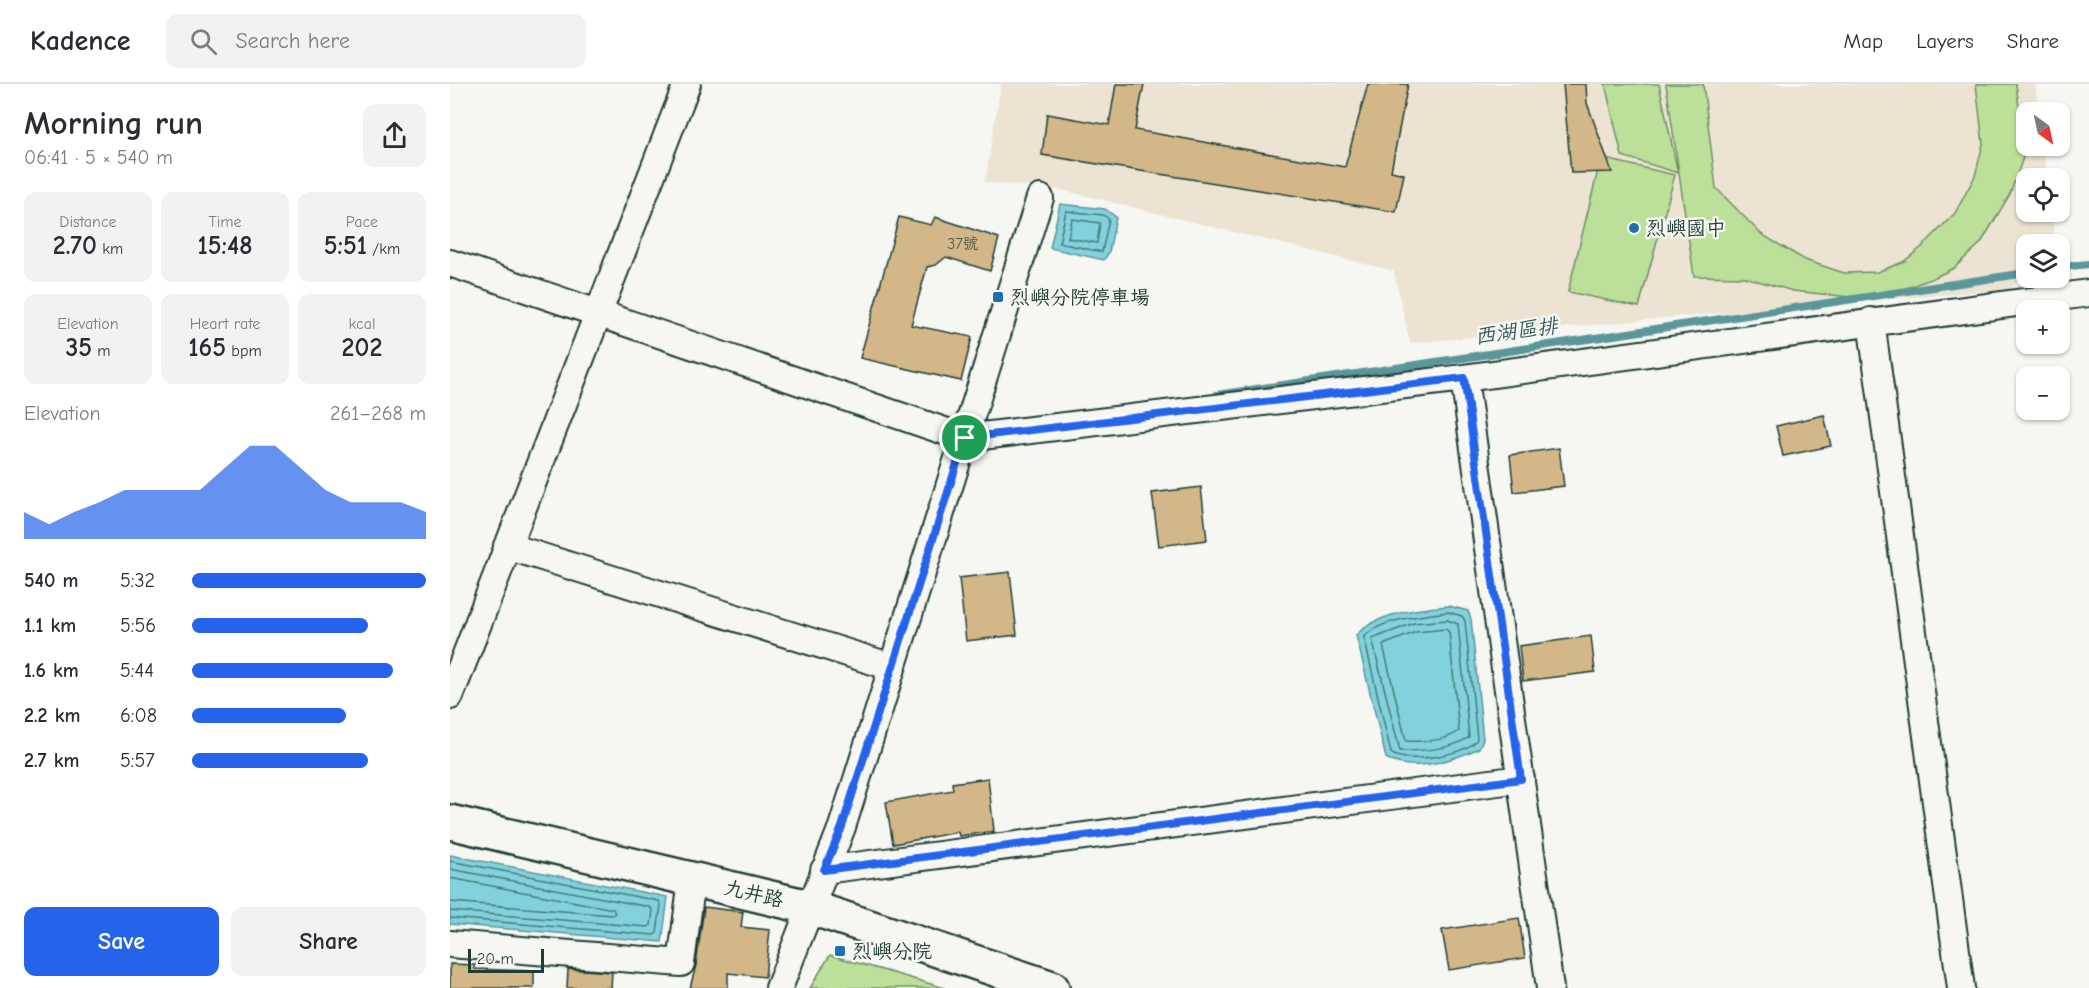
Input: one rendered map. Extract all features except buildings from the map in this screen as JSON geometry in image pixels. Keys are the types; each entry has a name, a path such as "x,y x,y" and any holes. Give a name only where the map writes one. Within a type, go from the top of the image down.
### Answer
{"main road":[{"name":"九井路","path":"450,822 809,908 1052,988"}],"street":[{"path":"450,696 596,313 687,84"},
{"path":"779,988 842,827 1040,198"},
{"path":"450,263 965,438 1464,378 2089,293"},
{"path":"1871,321 1961,988"},
{"path":"1464,378 1550,988"},
{"path":"507,546 892,667"},
{"path":"824,870 1521,779"},
{"path":"450,944 681,963 693,880"}],"shaded area":[{"name":"烈嶼國中","path":"1001,84 2035,84 2038,102 2016,102 2016,156 2044,156 2046,168 2016,168 2016,222 2052,222 2054,234 2016,234 2016,283 2009,289 1664,318 1410,343 1394,271 1062,190 985,182"}],"green space":[{"path":"1605,84 1659,84 1678,173 1622,156"},
{"path":"1666,84 1703,84 1716,188 1761,234 1805,260 1844,273 1877,272 1903,262 1922,247 1955,213 1975,176 1983,144 1976,84 2016,84 2018,102 2016,102 2016,156 2024,156 2019,168 2016,168 2016,177 2010,194 1981,243 1954,268 1885,296 1860,298 1793,291 1744,277 1694,276"},
{"path":"1601,158 1675,175 1639,307 1568,292"},
{"path":"830,955 945,988 810,988"}],"water":[{"path":"1060,204 1105,209 1116,217 1109,252 1104,260 1050,248"},
{"path":"1449,606 1468,611 1471,619 1483,739 1479,748 1445,761 1420,765 1396,763 1386,758 1356,635 1365,627 1387,617 1412,610"},
{"path":"450,855 668,897 662,942 450,924"}],"waterway":[{"name":"西湖區排","path":"2070,266 2089,264"},
{"name":"西湖區排","path":"1217,395 2016,275"}],"place":[{"name":"烈嶼國中","path":"1634,228"},
{"name":"烈嶼分院停車場","path":"998,297"},
{"name":"烈嶼分院","path":"840,951"}],"route":[{"path":"1464,378 1521,779 824,870 842,827 965,438 1464,378"}]}
